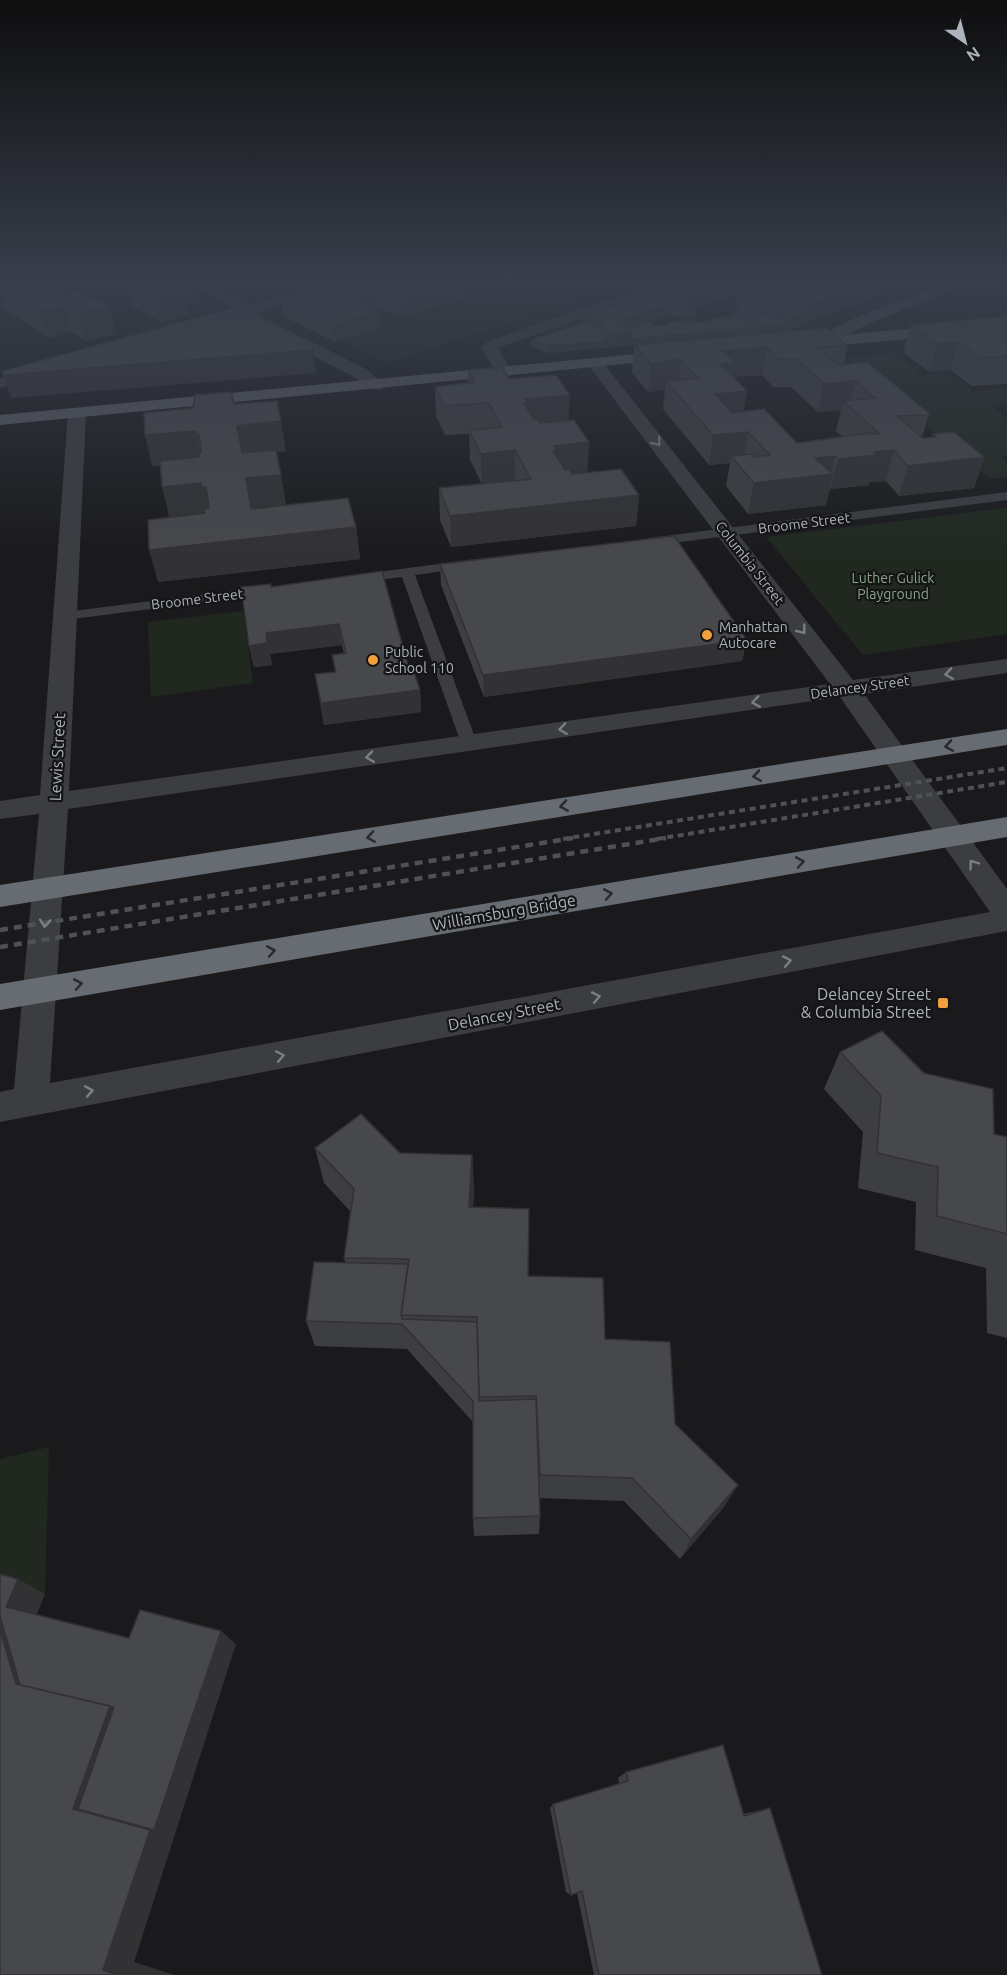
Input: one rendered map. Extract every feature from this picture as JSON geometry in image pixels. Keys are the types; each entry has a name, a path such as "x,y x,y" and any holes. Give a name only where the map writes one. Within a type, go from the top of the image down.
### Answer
{"highway":[{"path":"0,896 1007,737"},
{"name":"Williamsburg Bridge","path":"0,997 1007,826"}],"main road":[{"path":"0,420 483,374"}],"street":[{"path":"0,383 30,374"},
{"path":"362,374 376,385"},
{"name":"Columbia Street","path":"604,374 847,688 1007,912"},
{"name":"Lewis Street","path":"15,1105 54,802 77,413"},
{"name":"Delancey Street","path":"0,810 1007,666"},
{"name":"Delancey Street","path":"15,1105 1007,920"}],"lane":[{"name":"Broome Street","path":"636,544 1007,496"},
{"path":"337,581 487,562"},
{"path":"407,572 469,743"},
{"name":"Broome Street","path":"65,616 279,588"}],"green space":[{"path":"866,374 951,374 974,392 1007,388 1007,403 991,405 1007,418 1007,456 1001,457 1007,462 1007,477 990,479"},
{"name":"Luther Gulick Playground","path":"1007,508 1007,634 863,655 766,537"},
{"path":"243,611 253,683 151,697 148,622"},
{"path":"49,1447 45,1594 0,1583 0,1459"}],"building":[{"path":"470,374 506,374 509,379 556,375 570,395 525,399 528,402 524,403 534,420 538,419 540,423 574,420 589,442 554,446 557,450 553,451 565,470 569,469 572,474 621,469 639,495 450,516 439,488 531,479 515,450 481,454 469,430 502,427 489,403 444,406 435,387 475,382"},
{"path":"695,374 730,374 747,391 715,394 732,413 764,409 797,443 870,433 880,434 843,401 875,398 855,381 824,384 813,374 882,374 929,413 929,415 897,416 923,438 936,437 933,434 954,432 984,457 908,466 894,450 874,452 877,455 838,459 835,456 815,458 833,474 754,483 731,456 770,455 748,432 713,435 666,381 698,378"},
{"path":"231,392 234,404 277,401 281,421 237,426 242,453 276,450 281,475 246,478 251,509 348,498 356,527 149,550 148,520 205,513 204,509 209,508 206,487 202,487 201,483 162,487 160,461 199,457 198,453 201,453 199,434 196,434 196,431 145,435 144,413 193,408 195,395"},
{"path":"674,536 747,640 483,675 440,564"},
{"name":"Public School 110","path":"382,571 410,672 414,672 420,690 321,703 315,674 336,672 332,655 346,653 339,624 266,633 267,643 249,646 241,587 271,584 271,587"},
{"path":"882,1031 924,1073 993,1089 994,1134 1007,1137 1007,1234 937,1216 938,1167 877,1153 881,1096 840,1052"},
{"path":"361,1114 400,1153 472,1155 469,1207 529,1209 528,1276 603,1278 605,1339 670,1342 675,1424 738,1485 691,1539 632,1478 540,1475 536,1396 479,1397 477,1317 401,1315 409,1259 344,1258 354,1189 315,1148"},
{"path":"314,1262 408,1264 402,1319 477,1322 479,1401 536,1399 540,1516 473,1518 473,1401 402,1324 306,1321"},
{"path":"0,1574 18,1579 6,1607 129,1638 140,1610 221,1631 154,1830 78,1809 114,1707 20,1685 0,1616"},
{"path":"0,1630 16,1684 110,1706 73,1809 150,1830 103,1970 118,1975 0,1975"},
{"path":"723,1745 744,1816 770,1808 822,1975 599,1975 582,1891 571,1895 553,1804 628,1781 626,1772"}],"railway":[{"path":"563,839 1007,768"},
{"path":"657,839 1007,782"},
{"path":"0,930 573,838"},
{"path":"0,947 666,838"}],"place":[{"name":"Manhattan Autocare","path":"707,635"},
{"name":"Public School 110","path":"373,660"},
{"name":"Delancey Street & Columbia Street","path":"943,1003"}]}
